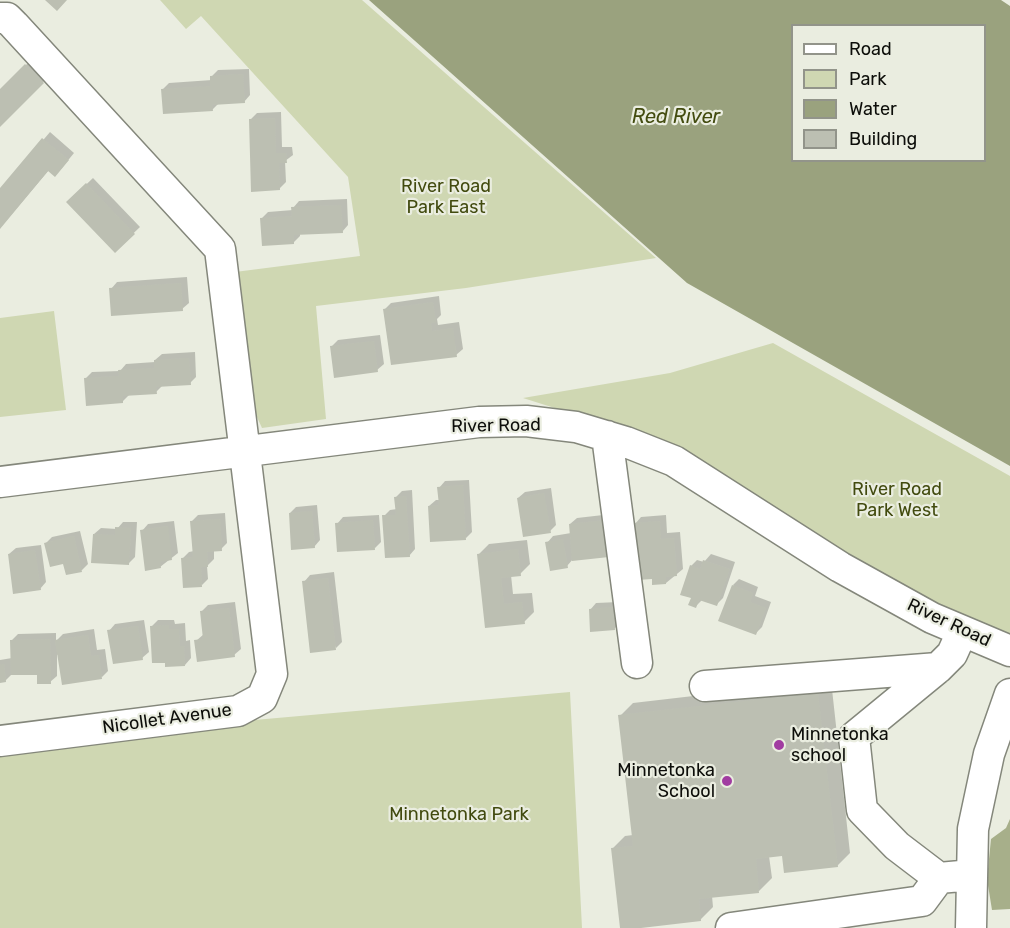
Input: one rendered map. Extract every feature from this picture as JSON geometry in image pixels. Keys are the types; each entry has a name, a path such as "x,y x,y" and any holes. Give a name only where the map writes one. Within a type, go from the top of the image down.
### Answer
{"street":[{"name":"Nicollet Avenue","path":"0,18 6,18 14,25 220,249 272,674 262,698 238,711 0,741"},
{"name":"River Road","path":"0,482 479,422 526,421 576,428 626,442 674,461 840,567 932,618 1010,651"},
{"path":"607,436 637,663"},
{"path":"962,632 952,654 938,668 854,736 862,810 897,846 939,878 972,875"},
{"path":"705,686 938,668"},
{"path":"971,928 973,830 989,754 1010,694"},
{"path":"731,928 922,901 939,878"}],"green space":[{"name":"River Road Park East","path":"160,0 362,0 656,258 466,288 316,306 326,419 262,428 251,404 235,272 360,256 348,177 201,16 186,29"},
{"path":"54,311 66,410 0,417 0,318"},
{"name":"River Road Park West","path":"773,343 1010,476 1010,641 946,615 580,416 523,398 670,373"},
{"name":"Minnetonka Park","path":"570,692 582,928 0,928 0,757 232,722"}],"shaded area":[{"path":"1010,819 1010,909 992,910 987,879 991,839 1006,828"}],"water":[{"name":"Red River","path":"369,0 1001,0 1010,6 1010,466 687,283"}],"building":[{"path":"45,0 67,0 57,11"},
{"path":"25,64 44,83 0,127 0,89"},
{"path":"243,74 245,103 212,105 213,111 163,114 161,89 210,86 210,76"},
{"path":"275,118 276,153 286,153 287,163 279,163 280,190 251,192 249,119"},
{"path":"42,138 69,160 55,177 48,171 0,229 0,188"},
{"path":"86,183 135,234 115,253 66,202"},
{"path":"341,205 343,233 294,235 294,244 262,246 260,218 292,216 291,207"},
{"path":"181,283 183,311 111,316 109,288"},
{"path":"433,302 436,322 431,323 432,331 453,328 457,357 391,365 383,309"},
{"path":"374,341 378,372 334,378 330,346"},
{"path":"189,358 191,385 156,387 157,394 123,396 123,403 86,406 84,378 119,376 118,370 154,368 154,360"},
{"path":"463,485 466,540 430,542 428,506 439,505 437,487"},
{"path":"544,493 551,533 523,537 517,498"},
{"path":"406,496 410,557 385,558 382,515 396,515 394,497"},
{"path":"312,511 315,548 291,550 289,513"},
{"path":"220,519 222,551 207,552 208,567 201,567 202,587 183,588 181,558 193,557 190,521"},
{"path":"373,520 375,550 337,552 335,523"},
{"path":"606,520 609,557 572,561 569,524"},
{"path":"660,521 661,539 674,538 677,576 666,577 666,584 652,585 652,579 637,580 633,523"},
{"path":"168,526 172,560 160,562 161,568 145,571 140,530"},
{"path":"115,527 131,528 129,565 91,563 93,534 115,535"},
{"path":"74,536 82,572 66,575 63,564 50,567 44,543"},
{"path":"563,539 568,568 550,571 545,542"},
{"path":"518,549 521,576 501,578 504,604 522,602 525,624 485,628 477,554"},
{"path":"35,550 41,590 13,594 8,554"},
{"path":"703,560 730,569 717,606 699,600 696,608 688,605 691,598 680,595 690,565 700,569"},
{"path":"328,578 336,650 310,653 302,581"},
{"path":"732,585 753,593 750,602 766,608 756,635 718,621"},
{"path":"613,607 615,630 590,632 589,609"},
{"path":"229,608 235,657 197,662 194,640 203,639 200,611"},
{"path":"169,625 169,629 179,629 180,646 184,646 185,666 165,667 165,663 152,663 150,626"},
{"path":"138,626 143,660 113,664 107,630"},
{"path":"88,635 91,656 99,655 102,679 62,685 55,640"},
{"path":"50,639 51,684 37,684 37,675 11,675 10,640"},
{"path":"4,664 6,682 0,683 0,665"},
{"name":"Minnetonka School","path":"818,693 838,867 784,873 782,856 756,859 759,893 699,899 701,921 641,928 620,928 611,848 633,846 618,715"}],"place":[{"name":"Minnetonka school","path":"779,745"},
{"name":"Minnetonka School","path":"727,781"}]}
